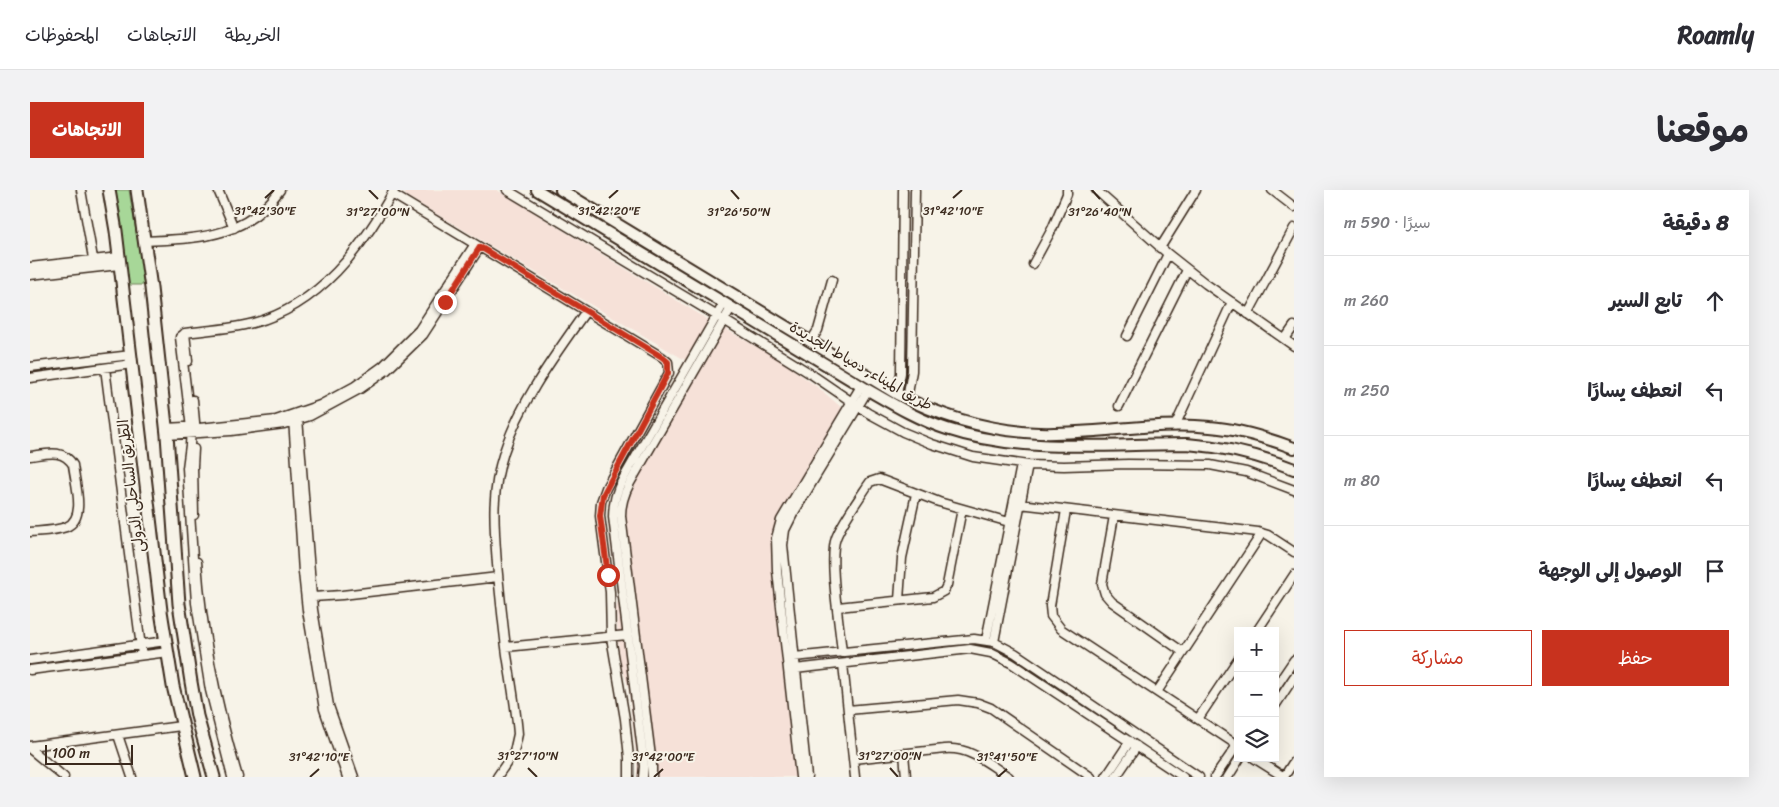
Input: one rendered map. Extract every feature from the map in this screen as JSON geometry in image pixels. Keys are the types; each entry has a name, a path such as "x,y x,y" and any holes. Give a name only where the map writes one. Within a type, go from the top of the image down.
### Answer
{"highway":[{"name":"الطريق الساحلى الدولى","path":"109,190 132,359 153,551 167,647 194,777"},
{"path":"137,190 151,288 173,507 176,569 190,682 214,777"},
{"path":"153,551 162,554 175,549"},
{"path":"156,571 163,566 176,569"}],"main road":[{"name":"طريق الميناء, دمياط الجديدة","path":"537,190 865,388 919,418 969,436 995,441 1035,445 1170,444 1210,446 1258,456 1294,469"},
{"name":"طريق الميناء, دمياط الجديدة","path":"562,190 902,396 952,417 980,426 1009,430 1068,433 1175,426 1209,426 1255,435 1294,448"},
{"path":"662,266 668,261 668,255"},
{"path":"672,272 673,265 678,261"}],"street":[{"path":"81,190 94,264"},
{"path":"218,190 234,228"},
{"path":"144,241 204,237 234,228 260,212 280,190"},
{"path":"507,190 721,318 892,427 932,444 974,457 1024,465 1210,465 1246,472 1294,490"},
{"path":"902,396 903,190"},
{"path":"902,396 912,371 915,190"},
{"path":"1033,264 1052,229 1068,190"},
{"path":"1096,190 1187,270 1294,346"},
{"path":"1160,248 1196,190"},
{"path":"1272,190 1294,207"},
{"path":"238,777 215,688 201,602 196,552 193,431 180,339 185,333 253,323 278,314 301,302 327,282 349,258 381,213 393,192 666,359 669,366 668,373 606,488 601,502 600,516 610,592 611,633 625,719 629,777"},
{"path":"1248,314 1294,228"},
{"path":"166,432 193,431 296,418 344,393 366,379 391,359 425,324 478,245"},
{"path":"1127,336 1168,254"},
{"path":"30,275 119,261"},
{"path":"30,267 94,264"},
{"path":"1119,406 1187,270"},
{"path":"811,341 818,330 832,280"},
{"path":"1175,426 1183,405 1232,302"},
{"path":"652,777 621,508 626,491 728,306"},
{"path":"497,777 514,752 518,734 498,577 493,504 497,479 504,451 514,425 531,392 586,311"},
{"path":"643,777 644,766 612,517 615,497 618,488 659,414 721,318"},
{"path":"1285,339 1294,326"},
{"path":"30,367 132,359"},
{"path":"30,378 105,368 132,359"},
{"path":"105,368 142,655"},
{"path":"800,777 786,622 776,548 778,529 792,500 865,388"},
{"path":"296,418 308,595 324,709 347,777"},
{"path":"193,431 187,468 195,594 210,690 232,777"},
{"path":"30,456 58,452 70,461 73,465 79,511 74,521 65,528 30,532"},
{"path":"994,642 1020,504 1024,465"},
{"path":"986,640 1009,522 1024,465"},
{"path":"842,652 833,557 835,542 870,482 879,479 916,494 1009,522"},
{"path":"899,600 902,558 916,494"},
{"path":"1020,504 1262,532 1294,552"},
{"path":"838,607 937,596 946,588 962,509"},
{"path":"1066,510 1050,606 1051,616 1061,628 1234,741"},
{"path":"1114,516 1102,584 1105,594 1112,602 1183,652"},
{"path":"1157,692 1262,532"},
{"path":"1260,627 1294,575"},
{"path":"308,595 342,595 498,577"},
{"path":"308,595 330,706 354,777"},
{"path":"786,622 794,657 807,777"},
{"path":"506,647 627,632"},
{"path":"794,657 974,639 994,642 1015,653 1199,777"},
{"path":"30,660 141,645 167,647"},
{"path":"30,670 142,655 167,647"},
{"path":"795,669 970,650 991,653 1004,658 1183,777"},
{"path":"1279,682 1294,660"},
{"path":"843,664 855,777"},
{"path":"1198,718 1234,665"},
{"path":"1279,700 1294,677"},
{"path":"848,710 958,700 978,703 991,708 1091,777"},
{"path":"30,748 182,726"},
{"path":"118,735 132,777"},
{"path":"1106,777 1133,744"},
{"path":"1116,777 1133,744"},
{"path":"30,748 64,777"},
{"path":"853,759 952,748 965,750 979,757 1009,777"},
{"path":"1215,777 1234,750"},
{"path":"904,753 906,777"},
{"path":"1260,762 1284,777 1294,761"},
{"path":"1228,777 1237,762"}],"shaded area":[{"path":"404,190 497,190 699,314 783,362 820,389 849,414 785,522 780,538 802,777 637,777 628,686 620,663 616,609 618,601 608,509 610,498 616,485 685,360 406,196"}],"green space":[{"path":"115,190 129,190 145,285 129,285 120,212"}],"route":[{"path":"445,302 480,247 666,359 668,362 670,370 606,488 601,502 600,516 608,575"}]}
